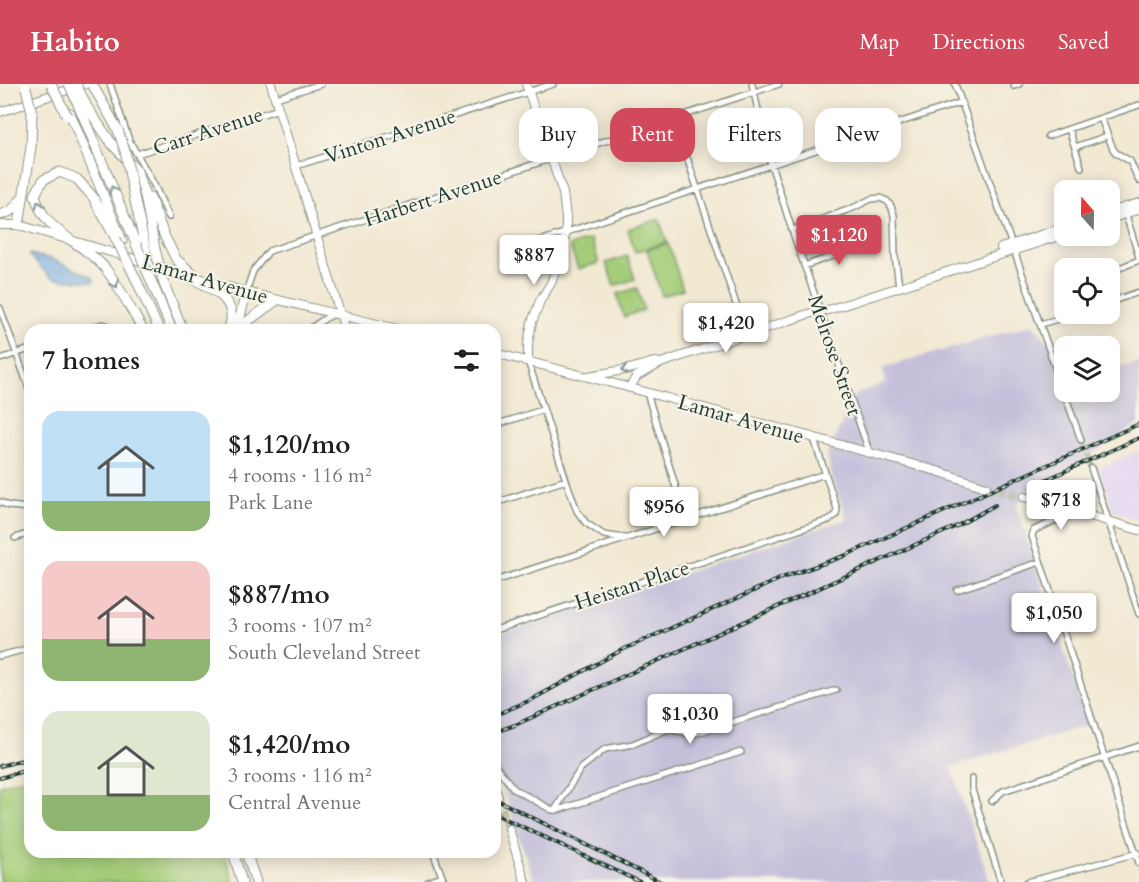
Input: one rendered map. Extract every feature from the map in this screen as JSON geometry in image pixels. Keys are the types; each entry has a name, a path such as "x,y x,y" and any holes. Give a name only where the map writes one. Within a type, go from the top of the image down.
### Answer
{"highway":[{"path":"51,84 69,114"},
{"path":"56,84 87,155 119,240 156,324"},
{"path":"69,84 84,109 137,171 176,259 194,276"},
{"path":"76,84 84,109 147,256 147,271 170,324"},
{"path":"92,84 118,130 125,151 135,201 140,244"},
{"path":"19,225 31,147 32,113 26,86"},
{"path":"137,171 145,196 154,249 164,284 181,324"},
{"path":"119,240 93,196 78,179 60,172 43,180 35,195 39,210 50,225 80,244 106,269 139,324"},
{"path":"2,220 24,195"},
{"path":"175,270 221,296 231,306 233,320 231,324"},
{"path":"238,324 246,292"},
{"path":"246,324 277,300"},
{"path":"235,858 242,882"},
{"path":"248,858 256,882"}],"main road":[{"path":"0,112 86,84"},
{"path":"272,84 343,324"},
{"path":"528,88 535,108"},
{"path":"528,362 532,322 540,301 551,283 566,232 566,204 553,162"},
{"path":"1120,213 1139,203"},
{"path":"1120,211 1139,209"},
{"name":"Lamar Avenue","path":"2,220 246,292 380,324"},
{"path":"630,387 637,376 661,363 820,310 827,305 1013,247 1054,231"},
{"path":"1013,247 1054,237"},
{"name":"Lamar Avenue","path":"501,355 630,387 937,471 986,487"},
{"path":"588,376 654,362 661,363"},
{"path":"1024,497 1139,530"},
{"path":"508,830 525,882"}],"street":[{"path":"110,84 129,140 169,217"},
{"name":"Carr Avenue","path":"276,98 321,84"},
{"name":"Vinton Avenue","path":"296,166 528,88 553,84"},
{"name":"Melrose Street","path":"752,84 771,165 870,454"},
{"name":"Harbert Avenue","path":"695,112 778,84"},
{"path":"955,84 1081,440"},
{"path":"506,252 962,102"},
{"path":"1048,136 1139,105"},
{"name":"Carr Avenue","path":"137,154 279,109"},
{"path":"1101,118 1116,153 1130,161 1139,181"},
{"path":"1069,129 1082,167"},
{"path":"1075,147 1107,136"},
{"name":"Harbert Avenue","path":"246,292 253,271 269,251 543,162"},
{"path":"688,162 746,334"},
{"path":"792,230 853,208 871,199 879,198 887,201 894,215 895,256 899,284"},
{"path":"1120,267 1139,258 1124,211"},
{"path":"804,266 836,255 858,241 867,241"},
{"path":"1120,299 1139,292"},
{"path":"0,308 24,373"},
{"path":"317,324 325,317 339,313"},
{"path":"1041,324 1054,320"},
{"path":"0,359 24,351"},
{"path":"528,362 578,511 586,523 604,535 626,538"},
{"path":"647,393 675,488 672,506 654,529"},
{"path":"501,423 543,410"},
{"path":"501,579 825,474 814,439"},
{"path":"1090,468 1139,614"},
{"name":"Heistan Place","path":"501,628 829,520 836,515 837,509 825,474"},
{"path":"501,502 566,480"},
{"path":"0,502 9,506 24,507"},
{"path":"1073,510 1062,518 1034,530 1032,537 1139,863"},
{"path":"15,538 24,535"},
{"path":"957,590 1040,562"},
{"path":"0,656 24,650"},
{"path":"555,810 581,768 605,749 633,744 668,729 697,733 836,690"},
{"path":"992,801 1003,791 1139,746"},
{"path":"501,773 514,789 555,810 635,787 741,752"},
{"path":"972,778 972,790 1001,882"},
{"path":"1027,882 1137,854"},
{"path":"428,882 443,880 436,858"}],"shaded area":[{"path":"1033,324 1054,349 1054,402 1120,402 1120,368 1139,363 1139,423 1016,504 1088,725 951,767 990,882 534,882 501,781 501,634 847,519 827,455 855,394 885,383 883,368"},
{"path":"1139,451 1139,520 1113,511 1099,468"}],"green space":[{"path":"659,219 667,242 635,252 628,229"},
{"path":"591,239 599,263 578,269 570,246"},
{"path":"668,243 683,289 662,296 647,250"},
{"path":"627,256 635,279 614,286 606,263"},
{"path":"637,288 644,310 624,317 617,294"},
{"path":"24,778 24,858 226,858 233,882 0,882 0,785"}],"water":[{"path":"30,254 51,259 88,275 93,278 94,282 50,277"}],"tunnel":[{"path":"1081,440 1091,468"},
{"path":"986,487 1024,497"},
{"path":"501,806 509,829"}],"railway":[{"path":"501,712 531,700 620,651 782,578 844,556 1139,424"},
{"path":"1034,485 1139,438"},
{"path":"501,730 957,526 995,505"},
{"path":"0,766 24,760"},
{"path":"0,778 24,771"},
{"path":"501,802 661,882"},
{"path":"501,817 640,882"}]}
